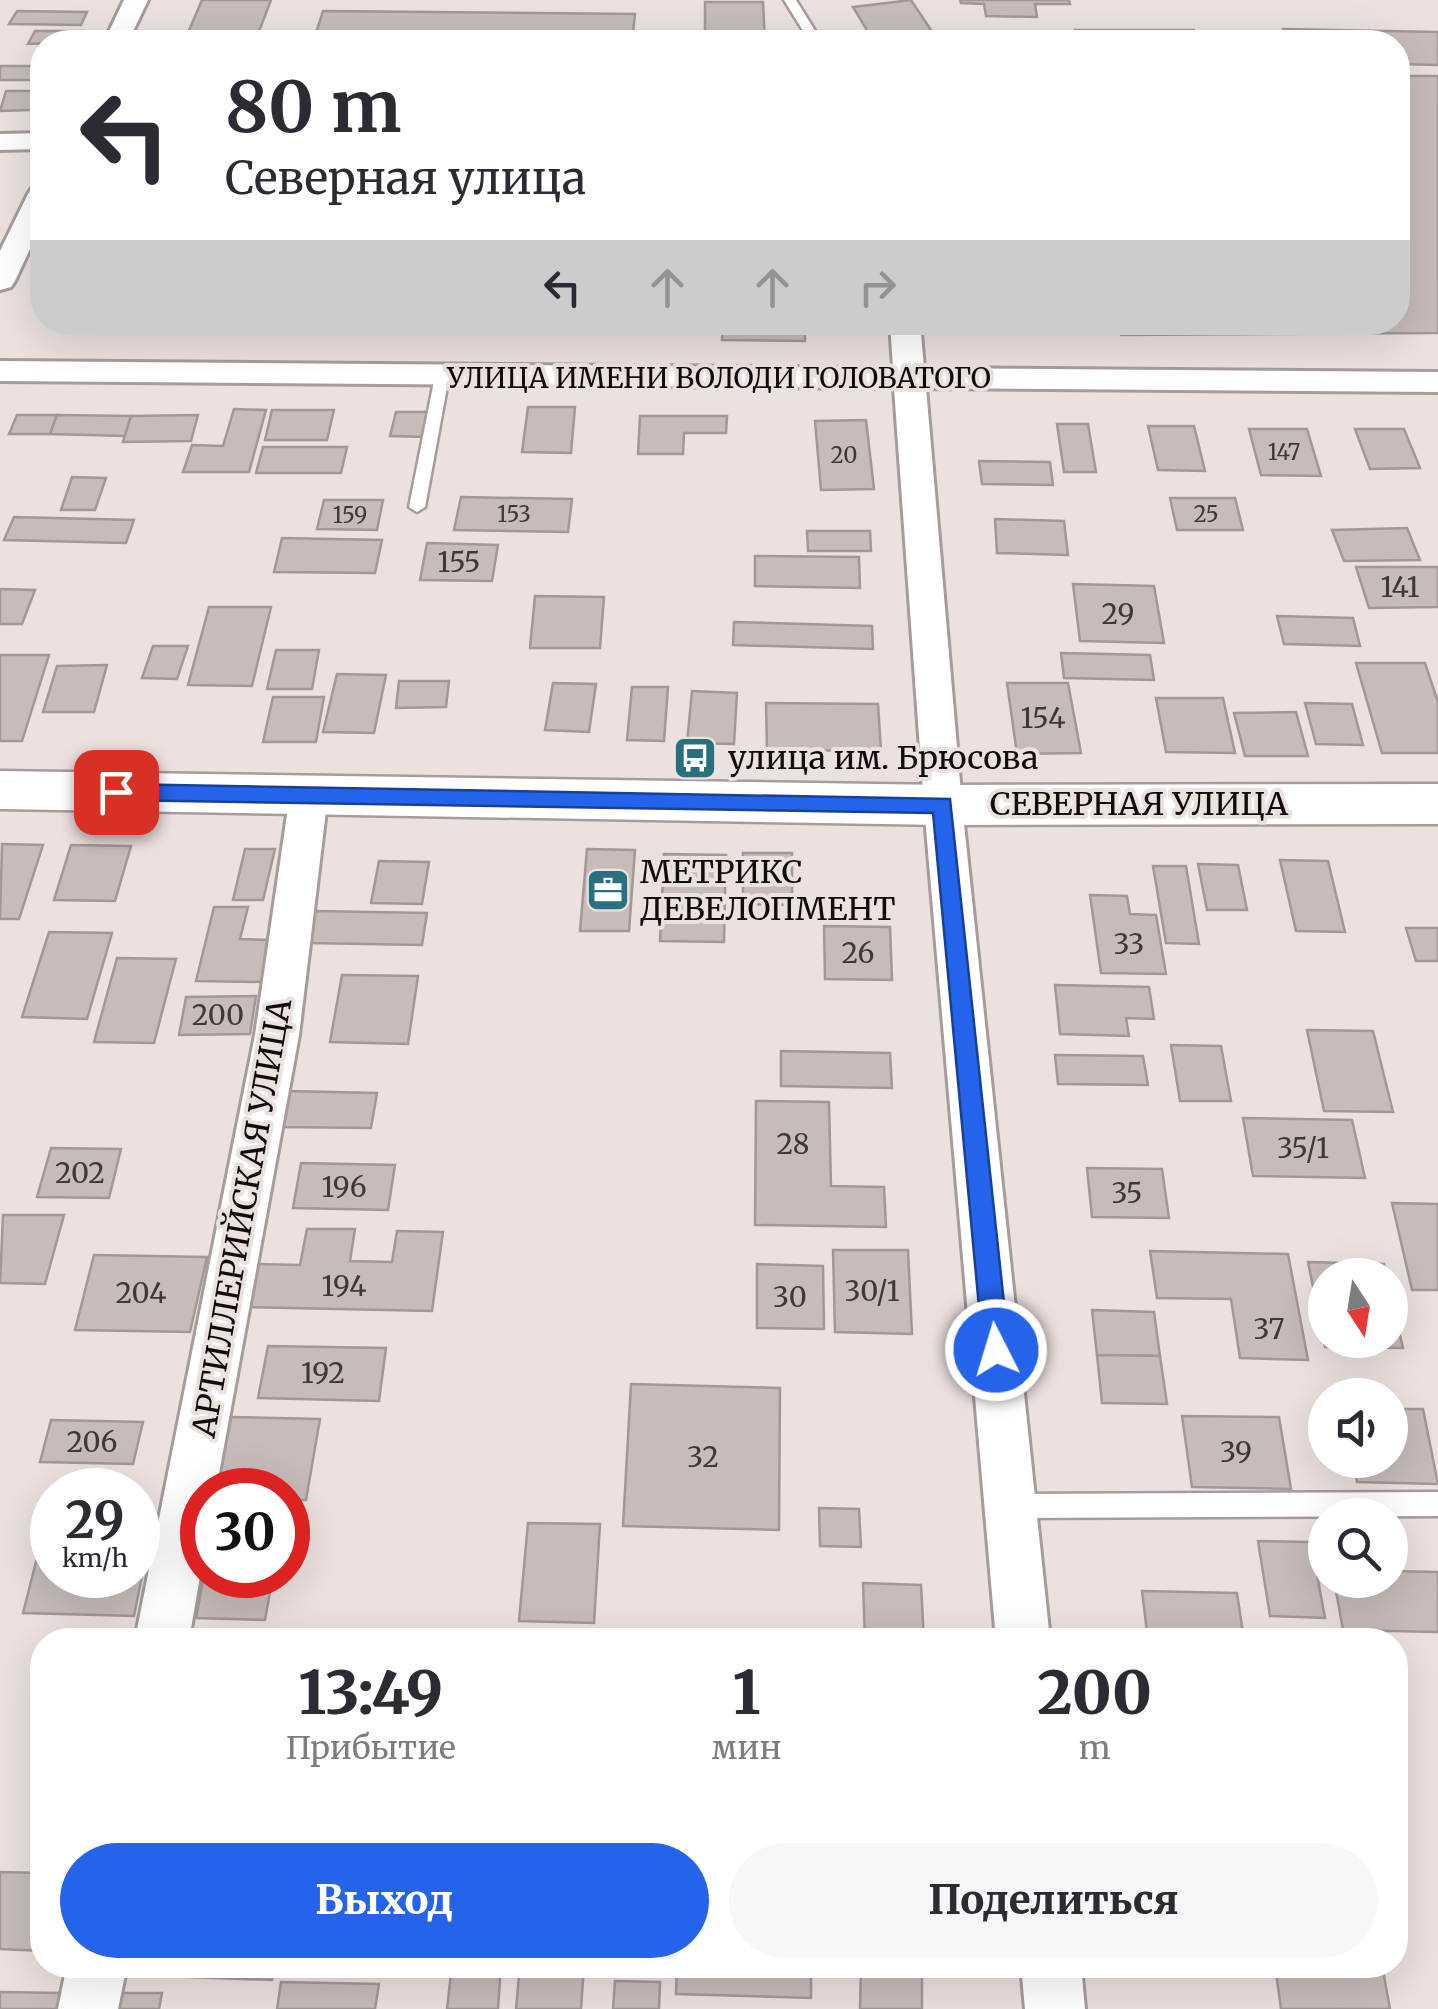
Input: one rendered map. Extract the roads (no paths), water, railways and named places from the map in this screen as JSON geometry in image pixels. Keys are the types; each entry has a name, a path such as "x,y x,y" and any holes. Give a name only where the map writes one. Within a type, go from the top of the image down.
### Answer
{"main road":[{"name":"СЕВЕРНАЯ УЛИЦА","path":"0,790 942,805 1438,804"}],"street":[{"path":"122,30 136,0"},
{"path":"0,142 30,141"},
{"path":"0,281 30,219"},
{"path":"907,335 942,805 1022,1628"},
{"name":"УЛИЦА ИМЕНИ ВОЛОДИ ГОЛОВАТОГО","path":"0,371 1438,382"},
{"name":"АРТИЛЛЕРИЙСКАЯ УЛИЦА","path":"164,1628 277,1034 309,794"},
{"path":"88,2009 94,1978"},
{"path":"1052,1978 1055,2009"}],"lane":[{"path":"790,0 809,30"},
{"path":"417,507 442,376"},
{"path":"1011,1506 1438,1504"}],"place":[{"name":"улица им. Брюсова","path":"695,758"},
{"name":"МЕТРИКС ДЕВЕЛОПМЕНТ","path":"608,890"}]}
